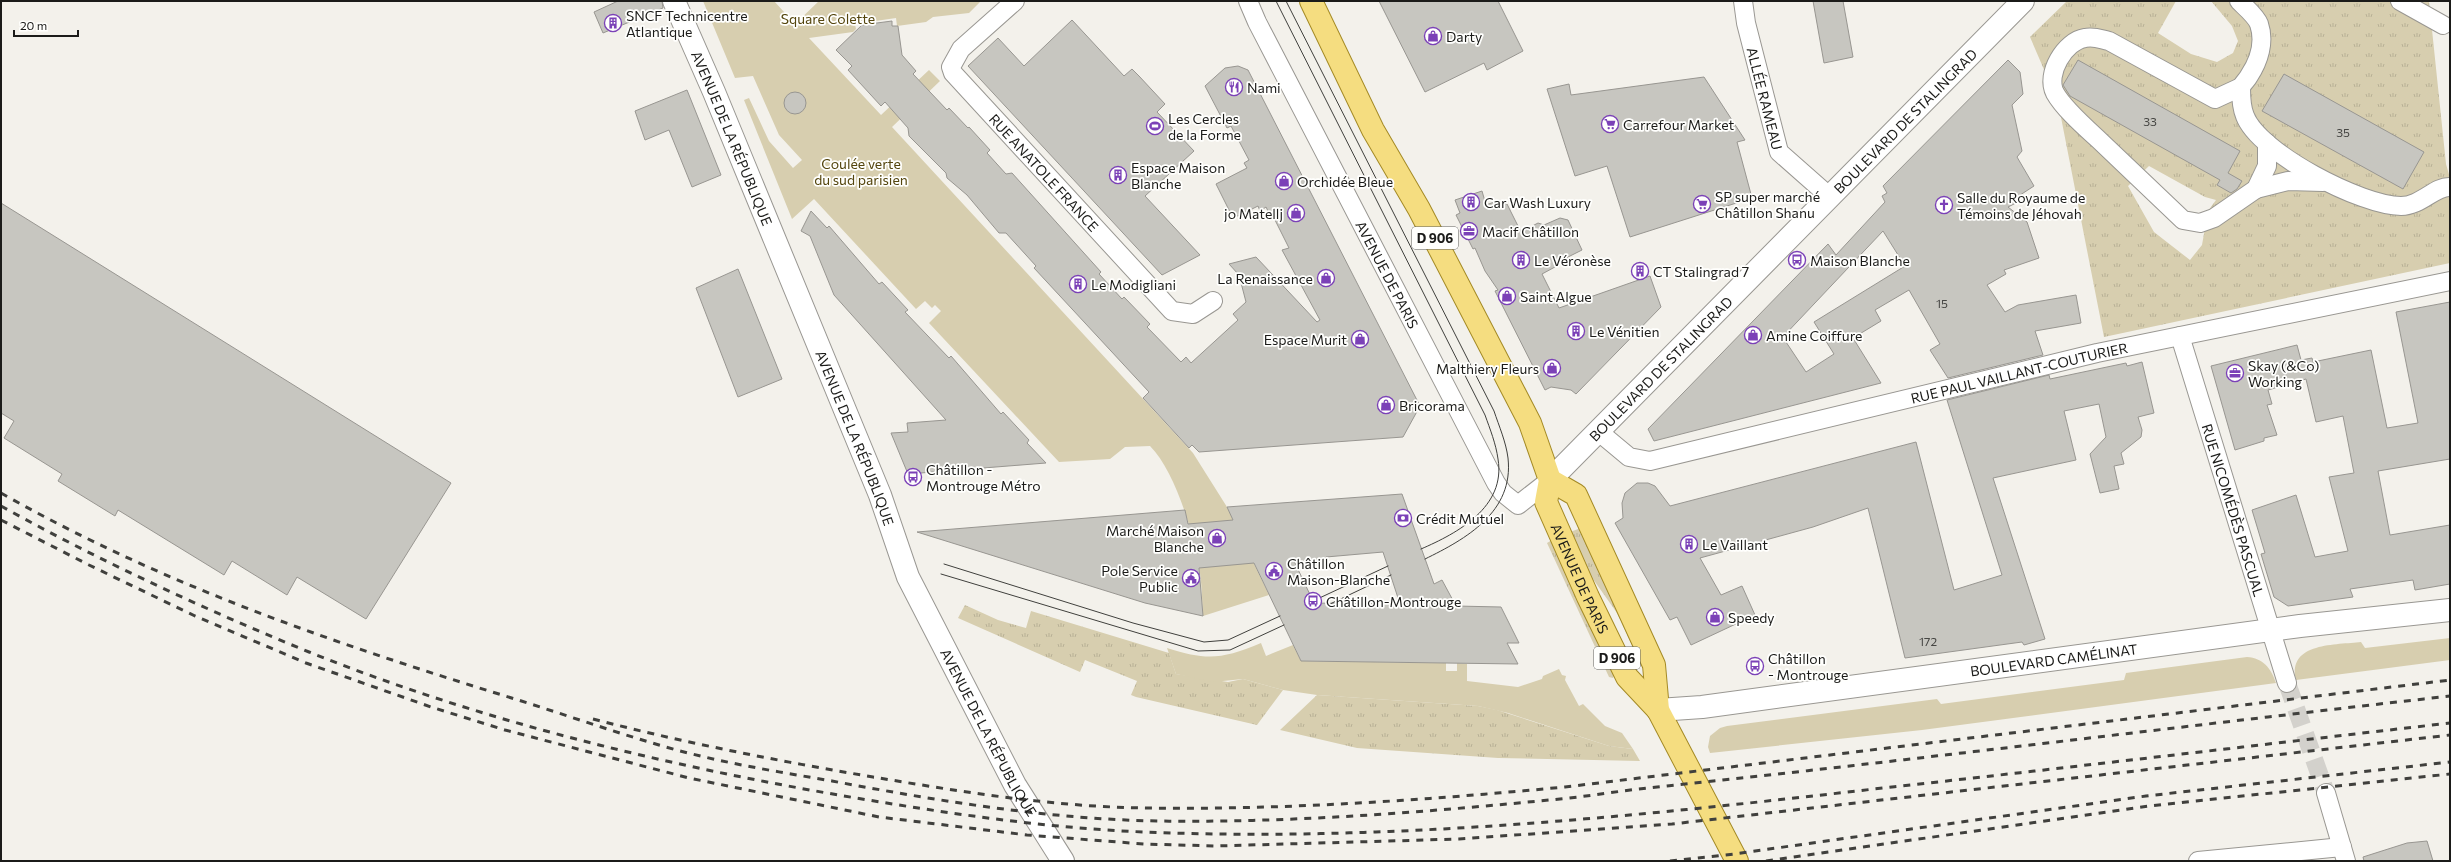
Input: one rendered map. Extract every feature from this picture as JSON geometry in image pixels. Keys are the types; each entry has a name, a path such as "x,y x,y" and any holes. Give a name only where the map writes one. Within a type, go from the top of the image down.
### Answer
{"main road":[{"name":"AVENUE DE LA RÉPUBLIQUE","path":"674,1 714,92 892,524 908,577 1014,786 1062,861"},
{"name":"AVENUE DE PARIS","path":"1311,1 1373,130 1420,209 1530,423 1550,480 1546,502 1588,597 1627,677 1658,710"},
{"name":"BOULEVARD DE STALINGRAD","path":"1550,480 2023,1"},
{"name":"D 906","path":"1550,480 1576,495 1654,665 1658,710 1737,861"},
{"name":"BOULEVARD CAMÉLINAT","path":"1658,710 1702,707 2000,665 2450,610"}],"street":[{"name":"RUE ANATOLE FRANCE","path":"1015,1 961,50 951,67 953,73 1172,311 1193,314 1213,301"},
{"name":"AVENUE DE PARIS","path":"1248,1 1257,22 1348,201 1496,483 1503,493 1518,505 1550,480"},
{"name":"ALLÉE RAMEAU","path":"1743,1 1746,23 1779,152 1830,198"},
{"path":"2215,99 2241,87 2259,57 2262,43 2258,23 2239,1"},
{"path":"2400,1 2443,25"},
{"path":"2323,182 2288,181 2256,189 2214,218 2200,222 2183,220 2080,122 2055,93 2053,83 2056,68 2062,54 2072,42 2084,38 2095,37 2108,41 2245,116 2267,143 2323,182 2371,201 2401,206 2421,202 2444,186 2450,186"},
{"path":"2241,87 2245,116"},
{"path":"2256,189 2267,166 2267,143"},
{"name":"RUE PAUL VAILLANT-COUTURIER","path":"1599,432 1629,457 1650,461 2089,355 2450,280"},
{"name":"RUE NICOMÉDÈS PASCUAL","path":"2180,336 2287,684"},
{"path":"2198,861 2344,854 2326,793"}],"green space":[{"name":"Coulée verte du sud parisien","path":"703,1 774,1 795,24 819,1 981,1 969,13 933,17 926,22 897,26 896,18 855,24 856,29 853,32 809,38 881,115 929,70 940,81 892,127 1193,453 1227,507 1269,595 1203,616 1200,573 1192,537 1182,503 1167,471 1159,457 1150,446 1125,447 1110,459 1059,462 929,323 941,311 935,305 932,308 925,301 916,309 814,199 792,219 744,100 749,98 769,141 793,168 802,160 779,135 753,76 735,78"},
{"path":"2067,1 2176,1 2158,33 2191,54 2217,62 2233,53 2238,41 2232,26 2211,1 2429,1 2446,164 2450,178 2450,263 2104,337 2058,102 2030,37","holes":["2149,166 2205,197 2216,200 2208,211 2202,245 2190,260 2154,232 2128,186"]},
{"path":"1581,528 1651,681 1649,682 1617,613 1588,572 1570,532"},
{"path":"1552,540 1614,676 1613,678 1609,677 1547,543"},
{"path":"965,605 998,620 1026,628 1031,611 1169,653 1176,674 1228,682 1243,679 1283,690 1257,725 1136,697 1131,695 1137,681 1085,660 1080,672 958,618"},
{"path":"2450,638 2450,660 2296,680 2295,668 2299,658 2306,652 2316,648 2328,645 2361,642 2365,648"},
{"path":"1261,643 1266,656 1293,645 1301,661 1446,663 1446,671 1457,671 1457,663 1467,664 1467,681 1518,687 1542,679 1543,676 1559,669 1562,675 1566,676 1565,680 1579,706 1583,704 1605,726 1622,733 1633,749 1609,746 1508,713 1478,706 1317,695 1283,690 1243,679 1213,682 1176,674 1167,648 1194,655 1215,656 1236,652"},
{"path":"2247,657 2258,659 2266,665 2272,673 2276,683 1922,730 1710,753 1708,747 1710,736 1720,728 1727,726 1937,699 1941,704 2124,680 2126,673"},
{"path":"1317,695 1478,706 1497,710 1609,746 1633,749 1640,761 1498,758 1357,748 1280,730"}],"building":[{"name":"SNCF Technicentre Atlantique","path":"618,1 662,1 663,8 603,33 594,12"},
{"name":"Darty","path":"1379,1 1498,1 1523,51 1487,70 1484,63 1425,92"},
{"path":"1813,1 1843,1 1853,57 1824,63"},
{"name":"Espace Maison Blanche","path":"1072,20 1124,76 1132,69 1139,76 1165,104 1157,112 1194,151 1145,196 1200,255 1162,275 968,66 998,38 1024,66"},
{"path":"892,21 892,26 898,26 902,55 916,71 913,74 947,110 949,108 968,128 969,127 990,150 987,153 1006,174 1012,173 1101,272 1099,274 1122,299 1124,297 1150,324 1147,327 1181,362 1186,357 1191,363 1238,320 1233,314 1246,302 1239,275 1229,264 1256,257 1317,322 1320,320 1282,250 1289,248 1273,216 1271,217 1266,207 1260,211 1258,206 1238,216 1231,214 1216,184 1247,168 1244,163 1249,160 1231,126 1227,128 1205,86 1225,68 1238,66 1248,70 1420,406 1403,437 1199,452 1192,445 1189,448 1143,398 1149,392 1034,268 1036,266 1006,233 999,233 967,195 947,178 946,173 909,136 908,128 885,102 881,106 848,70 852,66 836,50 862,25"},
{"path":"2008,60 2020,72 2023,94 2012,105 2022,151 2017,157 2034,186 2014,199 2016,203 2008,207 2027,222 2039,258 2004,270 2006,274 1987,285 2005,312 2018,305 2076,295 2081,323 2035,331 2043,355 1948,378 1930,350 1940,344 1909,290 1875,310 1881,321 1853,338 1881,383 1654,441 1648,429 1828,244 1836,255 1885,202 1882,196 1887,193 1883,186","holes":["1883,231 1905,266 1814,322 1834,354 1806,372 1784,339 1780,340"]},
{"path":"2078,60 2240,151 2228,173 2242,181 2237,189 2231,193 2217,185 2220,180 2070,96 2063,85"},
{"path":"2284,74 2424,152 2403,189 2262,111"},
{"path":"1704,77 1745,140 1737,142 1752,198 1630,237 1607,166 1575,176 1547,89 1569,84 1571,95"},
{"path":"687,90 721,175 692,187 669,130 645,140 635,111"},
{"path":"795,92 803,95 806,103 803,111 795,114 787,111 784,103 787,95"},
{"path":"1482,191 1486,205 1497,201 1507,204 1521,232 1538,223 1544,225 1560,218 1568,220 1582,250 1568,257 1566,261 1542,274 1559,308 1650,276 1661,307 1576,394 1571,390 1551,387 1545,390 1495,291 1498,290 1485,271 1475,248 1473,249 1456,215 1460,213 1455,200"},
{"path":"1,203 451,483 366,619 297,577 287,595 232,561 224,575 118,510 115,516 58,481 62,474 4,438 14,421 1,413"},
{"path":"811,211 827,228 829,226 879,284 882,282 908,310 905,312 949,358 951,356 1001,414 1003,412 1029,440 1027,443 1046,463 908,474 891,433 908,432 907,423 946,420 834,295 810,236 801,231"},
{"path":"738,269 782,379 738,397 696,288"},
{"path":"2450,302 2450,459 2378,471 2390,535 2450,525 2450,584 2415,590 2413,580 2350,589 2353,597 2288,606 2274,597 2261,554 2265,553 2252,510 2296,495 2315,557 2348,551 2329,477 2354,473 2343,416 2316,422 2306,379 2268,390 2272,404 2267,405 2277,435 2264,438 2264,441 2235,450 2211,366 2297,345 2301,360 2312,358 2313,362 2371,350 2387,428 2418,423 2396,312"},
{"path":"2142,362 2154,413 2138,417 2142,430 2141,437 2121,453 2124,464 2114,466 2119,489 2100,493 2090,454 2106,437 2099,404 2064,411 2076,460 1993,478 2045,639 2024,645 2022,642 1905,658 1868,508 1813,527 1700,558 1721,595 1742,586 1755,615 1691,645 1677,617 1670,620 1615,523 1623,518 1622,503 1625,493 1637,483 1648,483 1655,486 1670,506 1916,442 1954,590 2002,575 1947,400 2049,375 2050,379 2126,363 2127,366"},
{"path":"1402,494 1434,584 1442,580 1456,606 1501,607 1519,643 1507,643 1518,664 1301,661 1254,563 1199,568 1203,616 1145,603 917,532 1185,510 1188,524 1233,520 1227,507","holes":["1383,552 1399,601 1383,601 1383,604 1314,603 1294,561 1321,565 1326,557"]},
{"path":"2427,841 2433,861 2364,861 2363,857 2407,843"}],"tunnel":[{"path":"2287,683 2326,793"}],"tram line":[{"path":"1276,1 1485,415 1496,448 1499,476 1495,491 1487,504 1464,526 1450,535 1421,549"},
{"path":"1286,1 1494,411 1506,446 1508,458 1508,477 1503,494 1495,508 1484,521 1471,532 1425,559"},
{"path":"944,564 1133,623 1204,642 1228,640 1280,616"},
{"path":"1313,601 1388,566"},
{"path":"941,574 1198,651 1230,650 1284,625"},
{"path":"1330,604 1391,575"}],"railway":[{"path":"1,493 125,557 252,610 382,657 641,740 680,751 767,770 953,802 1075,817 1157,821 1258,820 1359,816 1460,808 1571,798 1637,789 1849,766 2450,696"},
{"path":"1,506 76,546 153,584 270,636 375,677 510,721 578,740 648,757 787,786 928,810 1036,824 1144,832 1235,834 1327,833 1510,825 1692,809 2450,723"},
{"path":"1,520 89,565 195,616 306,663 431,707 505,730 689,778 879,817 1027,835 1144,844 1215,846 1459,839 1672,824 2450,735"},
{"path":"593,719 697,744 767,758 907,783 1009,798 1078,805 1147,808 1304,806 1409,800 1565,787 2450,680"},
{"path":"1670,861 1734,854 2146,796 2450,762"},
{"path":"1766,861 2149,806 2450,774"}],"place":[{"name":"SNCF Technicentre Atlantique","path":"613,23"},
{"name":"Darty","path":"1433,36"},
{"name":"Nami","path":"1234,87"},
{"name":"Carrefour Market","path":"1610,124"},
{"name":"Les Cercles de la Forme","path":"1155,126"},
{"name":"Espace Maison Blanche","path":"1118,175"},
{"name":"Orchidée Bleue","path":"1284,181"},
{"name":"Car Wash Luxury","path":"1471,202"},
{"name":"SP super marché Châtillon Shanu","path":"1702,204"},
{"name":"Salle du Royaume de Témoins de Jéhovah","path":"1944,205"},
{"name":"jo Matellj","path":"1296,213"},
{"name":"Macif Châtillon","path":"1469,231"},
{"name":"Le Véronèse","path":"1521,260"},
{"name":"Maison Blanche","path":"1797,260"},
{"name":"CT Stalingrad 7","path":"1640,271"},
{"name":"La Renaissance","path":"1326,278"},
{"name":"Le Modigliani","path":"1078,284"},
{"name":"Saint Algue","path":"1507,296"},
{"name":"Le Vénitien","path":"1576,331"},
{"name":"Amine Coiffure","path":"1753,335"},
{"name":"Espace Murit","path":"1360,339"},
{"name":"Malthiery Fleurs","path":"1552,368"},
{"name":"Skay (&Co) Working","path":"2235,373"},
{"name":"Bricorama","path":"1386,405"},
{"name":"Châtillon - Montrouge Métro","path":"913,477"},
{"name":"Crédit Mutuel","path":"1403,518"},
{"name":"Marché Maison Blanche","path":"1217,538"},
{"name":"Le Vaillant","path":"1689,544"},
{"name":"Châtillon Maison-Blanche","path":"1274,571"},
{"name":"Pole Service Public","path":"1191,578"},
{"name":"Châtillon-Montrouge","path":"1313,601"},
{"name":"Speedy","path":"1715,617"},
{"name":"Châtillon - Montrouge","path":"1755,666"}],"park label":[{"name":"Square Colette","path":"828,18"}]}
